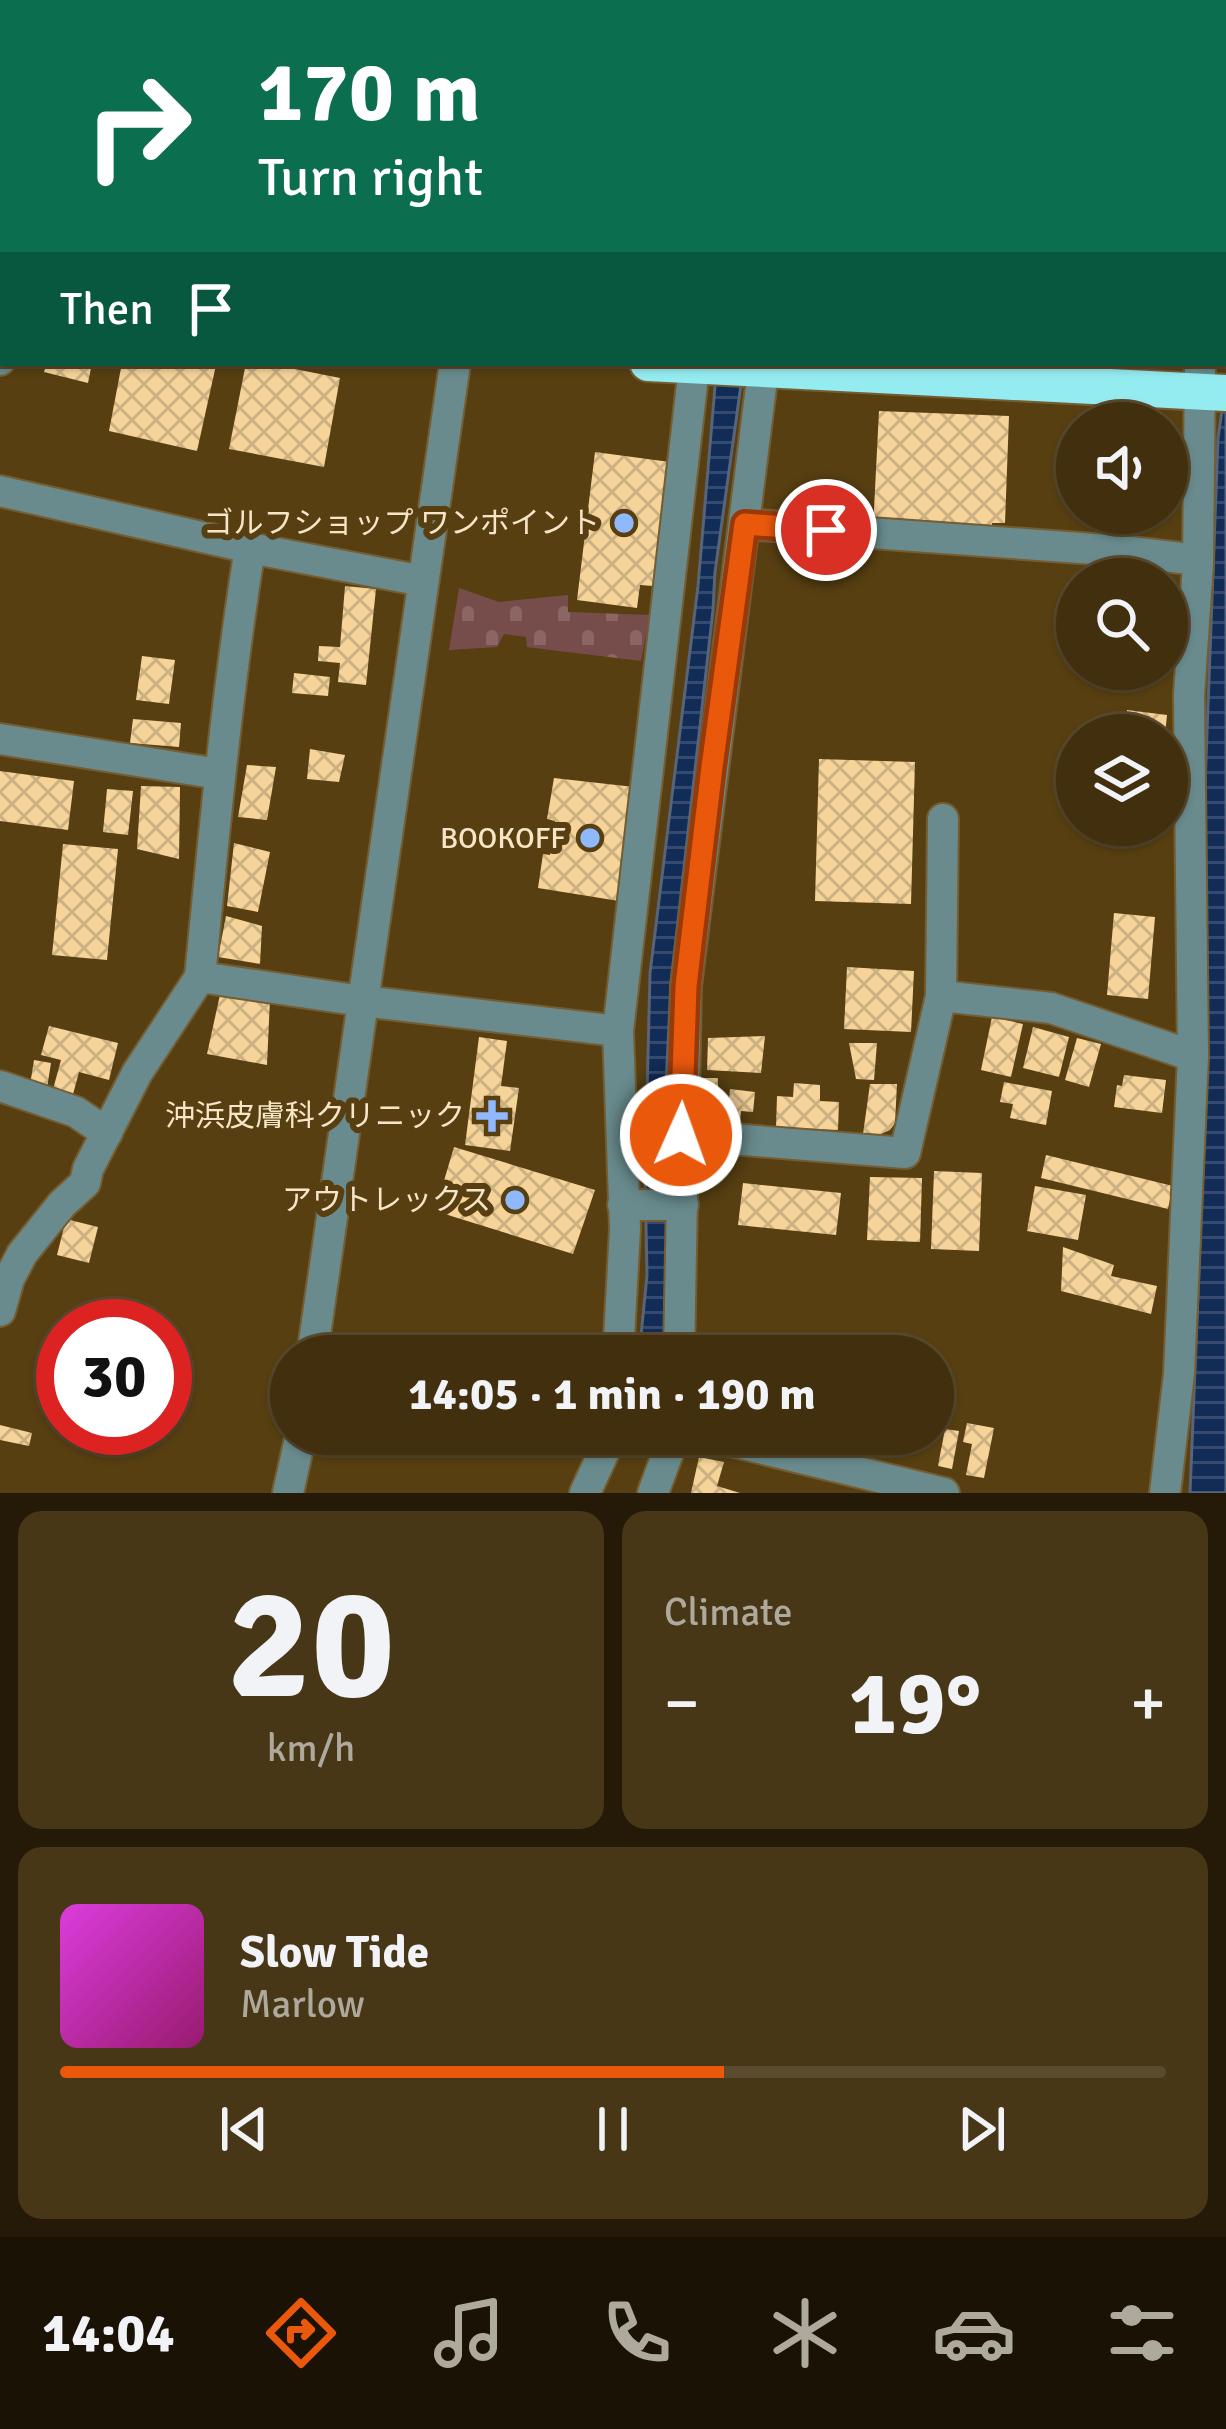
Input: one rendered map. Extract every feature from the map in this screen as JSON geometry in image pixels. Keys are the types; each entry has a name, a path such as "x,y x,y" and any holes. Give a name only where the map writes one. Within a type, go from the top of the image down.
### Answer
{"highway":[{"path":"687,366 1210,386"}],"street":[{"path":"316,1335 455,366"},
{"path":"619,1335 625,1229 618,1031 700,367"},
{"path":"680,1335 686,986 745,524 755,370"},
{"path":"1165,1493 1180,1374 1193,1056 1190,695 1210,386"},
{"path":"0,491 250,548 423,581"},
{"path":"745,524 1122,550 1198,560"},
{"path":"0,1311 22,1255 62,1204 85,1184 88,1169 137,1073 200,977 219,774 250,548"},
{"path":"0,739 219,774"},
{"path":"681,1135 904,1153 941,996 943,819"},
{"path":"200,977 618,1031"},
{"path":"941,996 1051,1008 1193,1056"},
{"path":"0,1086 76,1112 107,1132"},
{"path":"623,1205 683,1205"},
{"path":"288,1493 296,1455"},
{"path":"585,1493 602,1455"},
{"path":"653,1493 667,1455"},
{"path":"788,1455 944,1493"}],"green space":[{"path":"459,588 499,602 568,595 568,612 650,615 641,661 527,647 526,637 504,634 497,647 449,650"}],"water":[{"path":"717,366 744,366 715,572 671,983 666,1085 666,1335 641,1335 647,1275 650,973 698,586"},
{"path":"1226,383 1226,1493 1190,1493 1207,1071 1205,786 1218,438"}],"building":[{"path":"46,366 91,366 88,383 44,372"},
{"path":"121,366 216,366 197,451 109,431"},
{"path":"245,366 280,366 340,378 324,467 229,449"},
{"path":"879,411 1009,416 1005,523 992,523 991,535 873,529"},
{"name":"ゴルフショップ ワンポイント","path":"595,452 670,462 653,586 640,585 637,608 577,600"},
{"path":"345,586 376,589 366,685 338,682 340,663 318,661 319,646 340,647"},
{"path":"142,656 175,660 169,704 136,700"},
{"path":"294,673 330,677 328,696 292,693"},
{"path":"133,719 181,723 179,747 130,743"},
{"path":"310,749 345,755 339,782 307,779"},
{"path":"819,759 915,762 911,904 815,901"},
{"path":"247,765 276,767 267,820 238,817"},
{"path":"0,771 74,781 68,830 0,821"},
{"name":"BOOKOFF","path":"554,778 634,787 619,901 538,888 555,821 547,819"},
{"path":"141,786 180,787 179,859 137,849"},
{"path":"107,789 133,791 128,835 103,832"},
{"path":"234,843 270,852 258,912 227,906"},
{"path":"63,844 118,849 107,960 52,955"},
{"path":"1114,913 1155,917 1148,999 1107,995"},
{"path":"226,916 262,926 260,964 218,957"},
{"path":"847,967 914,971 911,1032 844,1029"},
{"path":"221,990 270,999 267,1065 207,1054"},
{"path":"992,1017 1023,1024 1011,1077 981,1070"},
{"path":"49,1026 118,1043 109,1080 79,1072 72,1098 52,1093 61,1060 41,1055"},
{"path":"1033,1027 1069,1037 1059,1077 1023,1068"},
{"path":"765,1036 761,1073 707,1070 708,1038"},
{"name":"沖浜皮膚科クリニック","path":"479,1037 507,1041 501,1086 519,1088 510,1151 465,1145"},
{"path":"1077,1038 1101,1044 1089,1087 1065,1080"},
{"path":"849,1043 877,1043 874,1080 856,1079"},
{"path":"34,1060 51,1063 47,1088 30,1085"},
{"path":"1124,1075 1166,1080 1162,1113 1114,1107 1117,1085 1122,1086"},
{"path":"695,1078 718,1078 718,1111 695,1111"},
{"path":"1004,1082 1052,1091 1046,1125 1010,1118 1013,1104 1000,1102"},
{"path":"794,1083 820,1085 820,1101 839,1102 838,1130 776,1127 777,1096 793,1097"},
{"path":"870,1084 897,1084 895,1123 879,1135 863,1134"},
{"path":"730,1089 755,1092 753,1112 741,1111 740,1121 727,1120"},
{"name":"アウトレックス","path":"454,1147 595,1190 573,1254 435,1211"},
{"path":"1046,1155 1173,1186 1168,1209 1041,1178"},
{"path":"934,1171 982,1173 979,1251 931,1249"},
{"path":"870,1177 922,1178 920,1242 867,1240"},
{"path":"743,1183 841,1193 836,1235 738,1225"},
{"path":"1035,1186 1086,1195 1078,1240 1027,1231"},
{"path":"66,1219 98,1227 89,1263 57,1255"},
{"path":"1063,1247 1114,1265 1111,1276 1157,1286 1151,1314 1061,1291"},
{"path":"967,1423 994,1428 984,1478 966,1475 972,1444 963,1442"},
{"path":"0,1425 32,1433 29,1446 0,1440"},
{"path":"954,1430 959,1431 952,1469 938,1466 940,1455 954,1455"},
{"path":"699,1457 724,1462 717,1486 740,1493 691,1493"}],"place":[{"name":"ゴルフショップ ワンポイント","path":"624,523"},
{"name":"BOOKOFF","path":"590,838"},
{"name":"沖浜皮膚科クリニック","path":"492,1116"},
{"name":"アウトレックス","path":"515,1200"}],"route":[{"path":"681,1135 686,986 745,524 826,530"}]}
